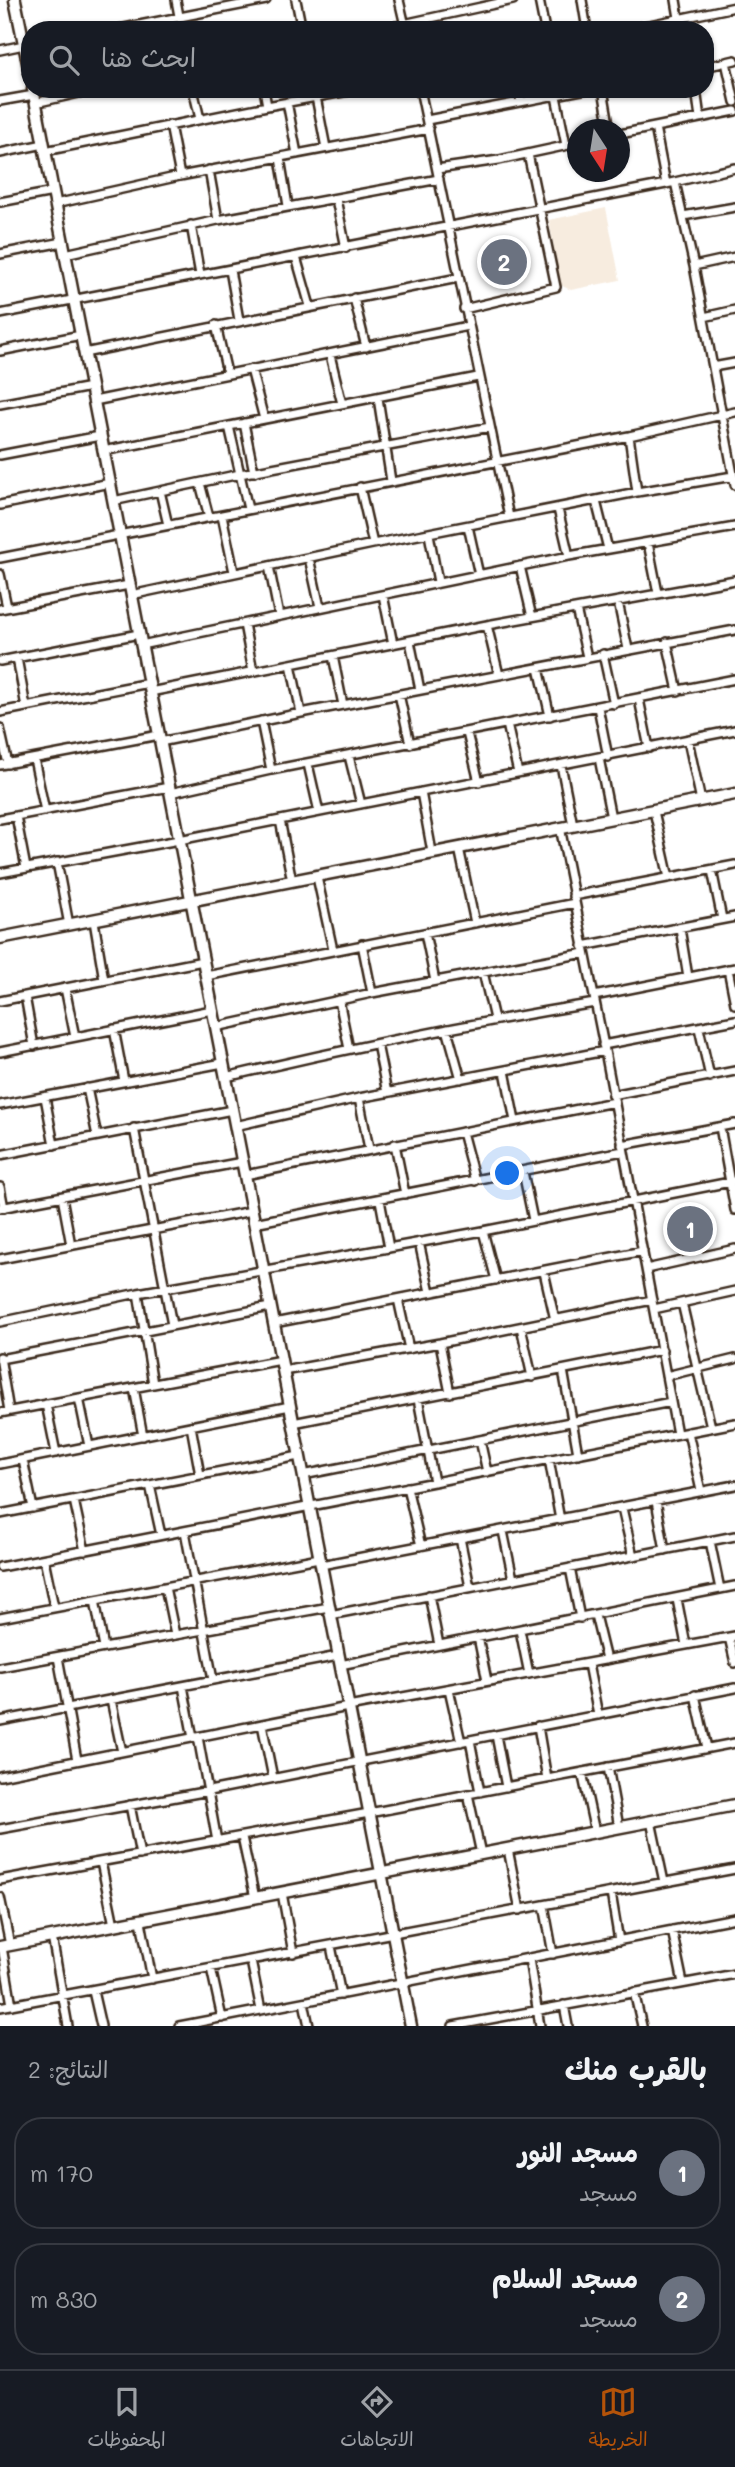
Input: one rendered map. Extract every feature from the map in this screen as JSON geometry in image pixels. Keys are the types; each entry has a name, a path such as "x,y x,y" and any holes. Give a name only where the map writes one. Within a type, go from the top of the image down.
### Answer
{"street":[{"path":"15,0 21,26"},
{"path":"176,0 179,16"},
{"path":"164,21 265,0"},
{"path":"296,0 300,21"},
{"path":"400,0 404,21"},
{"path":"426,21 513,0"},
{"path":"539,0 543,21"},
{"path":"582,0 586,21"},
{"path":"676,0 679,18"},
{"path":"719,0 720,10"},
{"path":"668,21 735,7"},
{"path":"0,50 21,48"},
{"path":"714,65 735,60"},
{"path":"726,62 735,102"},
{"path":"0,101 21,98"},
{"path":"34,98 411,2026"},
{"path":"194,98 200,119"},
{"path":"266,98 267,106"},
{"path":"0,153 44,148 310,98"},
{"path":"316,98 327,148"},
{"path":"422,98 509,517"},
{"path":"520,98 521,102"},
{"path":"55,204 209,170 327,148 544,98"},
{"path":"436,169 566,145 556,98"},
{"path":"605,98 608,119"},
{"path":"697,98 700,118"},
{"path":"286,102 297,154"},
{"path":"630,132 735,111"},
{"path":"170,125 180,176"},
{"path":"655,127 666,184"},
{"path":"464,309 556,287 528,154"},
{"path":"280,158 288,206"},
{"path":"0,314 346,248 735,168"},
{"path":"209,170 218,220"},
{"path":"65,254 191,225 439,179"},
{"path":"675,182 694,266 735,485"},
{"path":"0,202 53,192"},
{"path":"336,199 346,248"},
{"path":"683,216 735,207"},
{"path":"191,225 200,275"},
{"path":"0,254 63,242"},
{"path":"296,257 310,306"},
{"path":"694,266 735,257"},
{"path":"230,270 239,320"},
{"path":"84,353 458,278"},
{"path":"354,298 366,347"},
{"path":"704,317 735,310"},
{"path":"216,325 227,373"},
{"path":"94,401 468,326"},
{"path":"0,351 81,335"},
{"path":"330,355 342,404"},
{"path":"713,367 735,363"},
{"path":"251,369 264,419"},
{"path":"103,451 478,377"},
{"path":"0,404 91,387"},
{"path":"378,398 391,481"},
{"path":"0,558 629,436 735,412"},
{"path":"244,423 254,472"},
{"path":"229,426 248,509"},
{"path":"113,501 240,474 490,428"},
{"path":"0,455 100,436"},
{"path":"629,436 637,492"},
{"path":"0,574 4,608 234,572 637,492 733,476"},
{"path":"0,505 110,483"},
{"path":"200,483 209,517"},
{"path":"360,487 373,544"},
{"path":"160,491 167,525"},
{"path":"596,501 608,549"},
{"path":"558,509 569,556"},
{"path":"222,515 234,572"},
{"path":"468,526 479,575"},
{"path":"0,662 244,624 569,556 735,527"},
{"path":"429,534 438,582"},
{"path":"648,543 658,593"},
{"path":"309,558 320,607"},
{"path":"269,565 279,616"},
{"path":"520,566 532,617"},
{"path":"0,712 253,671 735,580"},
{"path":"383,595 393,644"},
{"path":"618,602 628,649"},
{"path":"576,609 587,657"},
{"path":"244,624 253,671"},
{"path":"487,625 499,675"},
{"path":"0,728 4,765 160,739 735,630"},
{"path":"410,641 420,690"},
{"path":"667,642 678,691"},
{"path":"603,654 614,704"},
{"path":"332,656 343,705"},
{"path":"17,658 26,707"},
{"path":"291,664 301,712"},
{"path":"540,668 550,716"},
{"path":"0,819 308,764 735,679"},
{"path":"399,694 410,744"},
{"path":"639,699 649,748"},
{"path":"598,707 608,757"},
{"path":"261,720 271,770"},
{"path":"507,724 518,773"},
{"path":"0,873 608,757 735,730"},
{"path":"467,733 479,782"},
{"path":"688,740 701,801"},
{"path":"349,756 361,804"},
{"path":"599,758 611,818"},
{"path":"34,759 45,811"},
{"path":"308,764 319,812"},
{"path":"561,765 573,825"},
{"path":"421,792 432,852"},
{"path":"0,938 735,794"},
{"path":"654,811 668,877"},
{"path":"16,816 26,868"},
{"path":"280,820 292,881"},
{"path":"560,827 677,1434"},
{"path":"459,848 475,923"},
{"path":"57,862 69,925"},
{"path":"206,975 475,923 668,877 735,866"},
{"path":"712,870 722,919"},
{"path":"317,877 333,950"},
{"path":"216,1027 735,917"},
{"path":"94,921 104,980"},
{"path":"680,928 688,977"},
{"path":"425,933 435,981"},
{"path":"362,944 372,993"},
{"path":"0,1001 203,961"},
{"path":"226,1077 732,969 735,1004"},
{"path":"483,972 494,1019"},
{"path":"65,988 75,1037"},
{"path":"24,996 34,1045"},
{"path":"339,1000 349,1049"},
{"path":"0,1052 212,1010"},
{"path":"235,1126 359,1098 505,1071 735,1020"},
{"path":"699,1028 710,1077"},
{"path":"447,1029 461,1079"},
{"path":"114,1030 124,1081"},
{"path":"377,1044 387,1093"},
{"path":"0,1105 223,1063"},
{"path":"505,1071 515,1121"},
{"path":"245,1175 515,1121 735,1071"},
{"path":"86,1088 97,1136"},
{"path":"45,1097 54,1145"},
{"path":"359,1098 369,1150"},
{"path":"0,1155 232,1110"},
{"path":"254,1223 523,1172 735,1124"},
{"path":"720,1127 735,1210"},
{"path":"135,1128 172,1325"},
{"path":"463,1132 475,1181"},
{"path":"395,1144 405,1194"},
{"path":"0,1188 2,1208 242,1162"},
{"path":"523,1172 533,1220"},
{"path":"0,1322 138,1293 483,1231 732,1182"},
{"path":"62,1197 71,1245"},
{"path":"380,1200 389,1248"},
{"path":"0,1259 252,1211"},
{"path":"483,1231 496,1280"},
{"path":"419,1242 430,1292"},
{"path":"646,1269 735,1249"},
{"path":"274,1324 643,1251"},
{"path":"544,1272 555,1320"},
{"path":"654,1309 735,1291"},
{"path":"138,1293 153,1384"},
{"path":"398,1299 409,1349"},
{"path":"283,1371 409,1349 652,1300"},
{"path":"682,1303 711,1427"},
{"path":"270,1307 0,1358 4,1412 281,1360"},
{"path":"521,1327 532,1377"},
{"path":"440,1343 450,1393"},
{"path":"293,1423 662,1350"},
{"path":"666,1376 735,1359"},
{"path":"563,1370 578,1454"},
{"path":"134,1388 143,1436"},
{"path":"79,1398 89,1447"},
{"path":"418,1399 434,1482"},
{"path":"303,1475 671,1402"},
{"path":"46,1404 56,1453"},
{"path":"0,1464 290,1406"},
{"path":"0,1567 735,1423"},
{"path":"191,1426 200,1475"},
{"path":"688,1432 701,1491"},
{"path":"480,1440 487,1472"},
{"path":"0,1514 299,1456"},
{"path":"550,1459 560,1520"},
{"path":"23,1460 33,1508"},
{"path":"150,1485 161,1535"},
{"path":"0,1618 194,1581 421,1546 735,1485"},
{"path":"407,1488 421,1546"},
{"path":"74,1500 85,1551"},
{"path":"656,1501 665,1550"},
{"path":"622,1508 633,1556"},
{"path":"185,1531 213,1680"},
{"path":"503,1531 513,1579"},
{"path":"0,1667 202,1630 429,1595 735,1536"},
{"path":"460,1538 470,1587"},
{"path":"710,1541 720,1589"},
{"path":"44,1559 54,1607"},
{"path":"570,1568 580,1618"},
{"path":"0,1721 213,1680 439,1645 735,1586"},
{"path":"165,1587 175,1635"},
{"path":"429,1595 439,1645"},
{"path":"677,1599 686,1645"},
{"path":"95,1600 104,1648"},
{"path":"595,1615 606,1660"},
{"path":"520,1630 529,1674"},
{"path":"0,1776 348,1707 732,1636 735,1663"},
{"path":"478,1637 487,1681"},
{"path":"58,1657 77,1760"},
{"path":"588,1664 598,1715"},
{"path":"183,1686 209,1791 218,1841"},
{"path":"0,1829 735,1688"},
{"path":"449,1689 461,1742"},
{"path":"695,1695 707,1748"},
{"path":"111,1700 122,1752"},
{"path":"262,1724 274,1778"},
{"path":"538,1726 547,1779"},
{"path":"496,1735 506,1787"},
{"path":"470,1740 480,1792"},
{"path":"0,1880 735,1743"},
{"path":"608,1767 620,1827"},
{"path":"582,1772 595,1832"},
{"path":"468,1794 481,1854"},
{"path":"130,1805 141,1855"},
{"path":"4,1947 735,1805"},
{"path":"651,1821 664,1882"},
{"path":"242,1837 255,1898"},
{"path":"508,1849 520,1910"},
{"path":"101,1862 114,1925"},
{"path":"0,2007 93,1992 735,1869"},
{"path":"282,1893 293,1953"},
{"path":"611,1893 620,1941"},
{"path":"0,1897 12,2005"},
{"path":"544,1905 553,1954"},
{"path":"179,2026 735,1918"},
{"path":"141,1920 152,1979"},
{"path":"672,1930 683,1983"},
{"path":"52,1937 68,2026"},
{"path":"331,1946 341,1995"},
{"path":"529,1959 540,2026"},
{"path":"251,1961 261,2010"},
{"path":"211,1968 222,2018"},
{"path":"453,2026 735,1973"},
{"path":"93,1992 101,2026"},
{"path":"634,1992 642,2026"},
{"path":"304,2002 309,2026"},
{"path":"564,2005 568,2026"}],"shaded area":[{"path":"606,208 620,280 571,290 560,285 549,220"}],"place":[{"name":"مسجد السلام","path":"504,262"},
{"name":"مسجد النور","path":"690,1229"}]}
